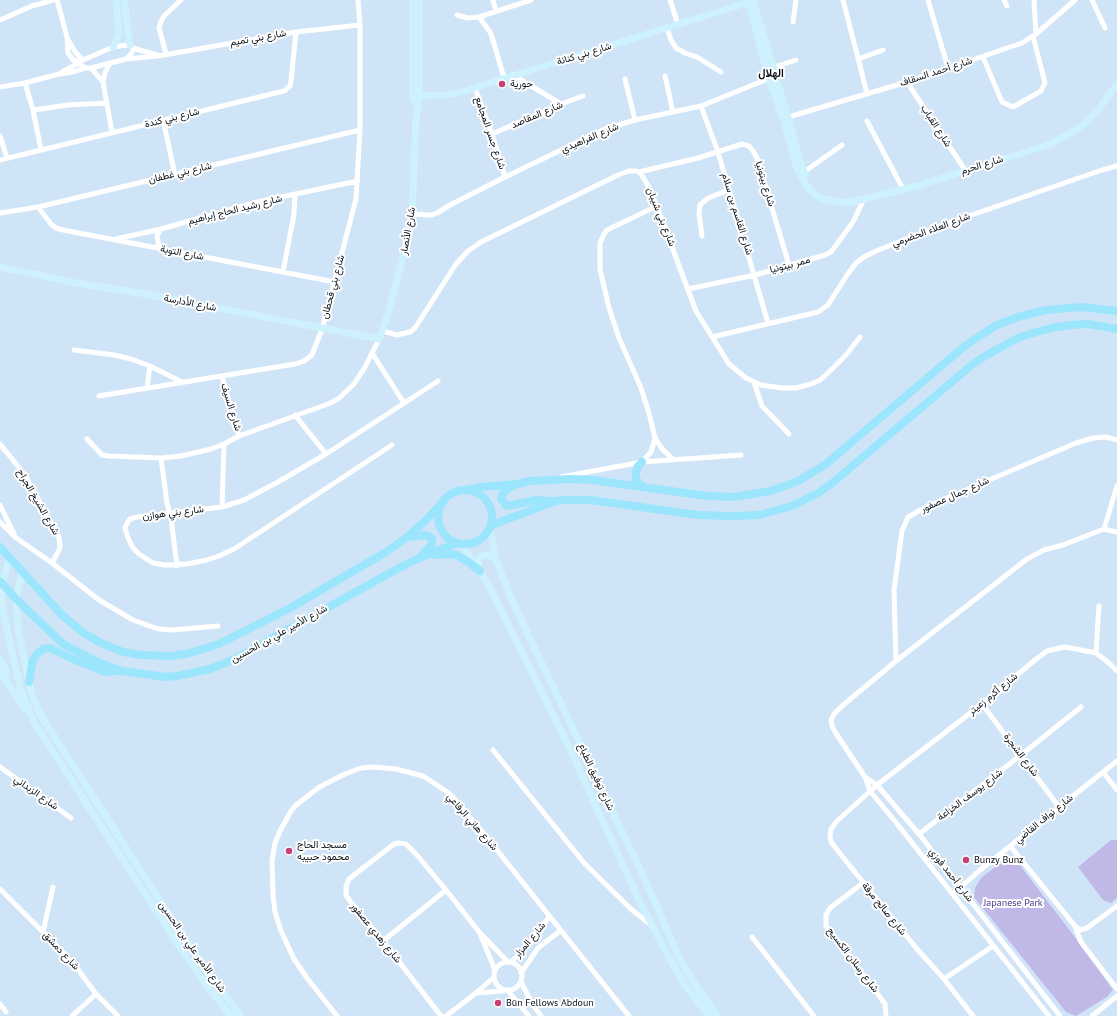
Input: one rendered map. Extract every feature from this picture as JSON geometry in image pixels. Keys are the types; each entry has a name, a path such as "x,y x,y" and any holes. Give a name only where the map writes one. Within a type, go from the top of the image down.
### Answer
{"main road":[{"path":"466,490 478,493 488,502 492,514 490,528 484,537 477,542 459,544 446,536 440,526 439,513 444,501 453,493 466,490 481,487 550,480 592,480 707,496 733,497 755,494 785,487 826,464 966,345 995,326 1018,317 1046,310 1081,307 1117,311"},
{"path":"490,528 553,502 571,500 590,500 697,515 720,516 759,515 792,506 831,484 973,364 1012,341 1023,336 1051,328 1071,325 1088,324 1117,329"},
{"path":"642,462 638,466 636,478 639,484 644,487"},
{"path":"518,484 506,490 502,494 501,499 507,506 536,500 553,502"},
{"name":"شارع الأمير علي بن الحسين","path":"0,546 61,614 82,632 101,643 123,652 141,655 172,656 190,653 219,644 290,608 386,552 406,538 444,501"},
{"path":"406,538 426,535 432,538 433,542 431,546 419,558"},
{"name":"شارع الأمير علي بن الحسين","path":"1,582 16,599 63,644 102,664 122,671 166,677 203,671 229,662 379,578 419,558 459,544"},
{"path":"419,558 451,554 467,561 479,569"},
{"path":"29,682 33,660 36,654 43,649 50,648 106,672 122,671"}],"street":[{"path":"0,20 32,6 53,0"},
{"path":"57,0 67,37 81,62 82,67 88,68 103,82"},
{"path":"113,47 119,32 116,0"},
{"path":"124,0 131,47 130,55 126,59"},
{"path":"166,54 159,28 165,15 181,0"},
{"name":"شارع بني قحطان","path":"99,396 295,364 304,361 312,355 322,329 356,199 360,130 360,25 358,0"},
{"name":"شارع الأنصار","path":"379,339 383,331 403,257 412,214 416,120 416,8 414,0"},
{"name":"شارع الأنصار","path":"416,8 419,0"},
{"path":"493,0 496,11"},
{"path":"457,15 468,18 479,17 531,0"},
{"path":"670,0 678,25"},
{"path":"793,22 796,0"},
{"path":"843,0 867,93"},
{"path":"928,0 948,68"},
{"path":"1004,0 1007,6"},
{"path":"983,57 1002,102 1013,107 1040,91 1045,83 1035,35 1034,0"},
{"name":"شارع أحمد السقاف","path":"786,118 907,82 1022,43 1035,35 1075,0"},
{"path":"1092,0 1105,28"},
{"name":"شارع بني كنانة","path":"416,96 446,95 475,88 750,1"},
{"name":"شارع الحرم","path":"750,1 772,78 804,172 814,189 824,199"},
{"path":"479,17 494,40 504,78"},
{"name":"شارع بني تميم","path":"88,68 126,59 158,56 296,32 360,25"},
{"path":"667,28 671,40 676,48 697,57 721,72"},
{"name":"شارع بني كندة","path":"0,160 284,91 290,86 296,32"},
{"path":"59,74 74,65 113,47 123,45 158,56"},
{"path":"858,59 884,50"},
{"path":"770,68 796,60"},
{"path":"110,63 105,73 103,82 112,132"},
{"path":"0,87 25,83 88,68"},
{"path":"514,75 561,104"},
{"path":"665,76 673,112"},
{"path":"625,78 635,120"},
{"name":"شارع الفراهيدي","path":"412,214 432,215 437,213 505,177 605,129 635,120 701,106 772,78"},
{"name":"شارع القباب","path":"907,82 965,170"},
{"path":"25,83 33,110 41,150"},
{"name":"شارع الحرم","path":"786,118 794,161 803,181 818,197 846,203 903,189 1048,145 1066,136 1086,123 1098,110 1117,84"},
{"name":"شارع جسر المجامع","path":"475,88 492,134 505,177"},
{"name":"شارع المقاصد","path":"492,134 583,96"},
{"path":"33,110 107,103"},
{"name":"شارع القاسم بن سلام","path":"701,106 718,152 768,323"},
{"path":"162,120 175,174"},
{"path":"867,121 903,189"},
{"name":"شارع بني غطفان","path":"0,213 38,207 360,130"},
{"path":"0,136 7,158"},
{"name":"شارع بيتونيا","path":"639,172 744,144 749,146 756,158 789,265"},
{"path":"804,172 842,145"},
{"name":"شارع العلاء الحضرمي","path":"712,337 818,312 828,305 856,263 876,251 934,228 1095,172 1117,166"},
{"path":"383,331 397,335 404,334 415,328 456,264 468,251 481,242 618,174 628,171 639,172"},
{"name":"شارع بني شيبان","path":"639,172 646,181 657,206 696,311 729,364 746,378 754,382 782,388 796,388 811,384 820,380 831,370 846,355 860,337"},
{"name":"شارع رشيد الحاج إبراهيم","path":"113,240 161,229 257,202 358,181"},
{"path":"702,236 699,214 700,205 708,198 729,190"},
{"path":"284,272 294,214 295,195"},
{"name":"ممر بيتونيا","path":"688,288 755,275 831,252 852,222 864,199"},
{"path":"657,206 607,230 602,238 600,256 602,281 619,338 642,388 655,438 663,450 673,459"},
{"name":"شارع التوبة","path":"38,207 48,221 56,228 335,282"},
{"path":"159,248 157,236 161,229"},
{"name":"شارع الأدارسة","path":"0,267 76,283 140,293 379,339"},
{"path":"88,439 102,455 161,458 181,456 211,449 239,436 328,404 347,392 365,367 379,339"},
{"path":"74,350 114,355 150,366 182,382"},
{"path":"372,353 404,403"},
{"path":"147,388 150,366"},
{"name":"شارع السيف","path":"222,377 239,436"},
{"name":"شارع بني هوازن","path":"392,445 234,549 220,556 177,566 164,565 153,562 139,554 133,548 128,538 125,528 130,519 222,507 244,500 326,454 438,380"},
{"path":"754,382 762,406 789,434"},
{"path":"295,415 326,454"},
{"name":"شارع جمال عصفور","path":"896,661 894,590 902,531 908,517 926,507 1076,443 1093,438 1106,437 1117,440"},
{"path":"642,462 651,452 655,438"},
{"name":"شارع الشيخ الجراح","path":"0,444 25,475 59,537 60,548 52,563"},
{"path":"222,507 224,444"},
{"path":"550,480 591,470 642,462 741,455"},
{"path":"161,458 177,566"},
{"path":"1104,529 1117,486"},
{"path":"0,505 15,537"},
{"path":"0,522 15,537 52,563 99,600 133,620 158,629 172,630 218,626"},
{"name":"شارع توفيق الطباع","path":"490,528 496,560 515,607 646,882 680,960 699,991 718,1016"},
{"path":"896,661 1003,577 1035,554 1104,529 1117,532"},
{"name":"شارع توفيق الطباع","path":"459,544 479,569 493,594 569,747 652,926 675,970 709,1016"},
{"path":"479,569 478,561 483,555 490,555 496,560"},
{"name":"شارع الأمير علي بن الحسين","path":"10,557 1,582 1,596 20,688 35,724"},
{"name":"شارع الأمير علي بن الحسين","path":"22,572 16,599 18,629 29,682 34,700 42,717 185,940 241,1016"},
{"path":"1096,653 1099,606"},
{"name":"شارع أكرم زعيتر","path":"870,791 982,704 1047,651 1064,647 1096,653 1117,671"},
{"name":"شارع الأمير علي بن الحسين","path":"0,660 6,671 2,681"},
{"name":"شارع أحمد فوزي","path":"896,661 834,714 832,726 865,777 870,791 1049,1016"},
{"name":"شارع الأمير علي بن الحسين","path":"0,672 2,681 35,724 181,949 231,1016"},
{"name":"شارع الشجرة","path":"982,704 1059,806"},
{"name":"شارع يوسف الخزاعة","path":"919,834 1021,756 1080,707"},
{"path":"494,750 585,864 632,910 652,926"},
{"name":"شارع نواف القاضي","path":"953,894 980,870 1011,847 1059,806 1117,761"},
{"name":"شارع الزبداني","path":"0,767 71,818"},
{"name":"شارع هاني الرفاعي","path":"337,1016 298,966 286,942 275,912 271,870 275,843 291,811 318,788 345,774 368,767 387,767 423,776 446,791 485,836 629,1016"},
{"path":"1103,772 1117,790"},
{"name":"شارع أحمد فوزي","path":"865,777 878,785 919,834 1060,1016"},
{"name":"شارع صالح مرقة","path":"870,791 837,821 830,835 831,842 917,949 944,979 972,1016"},
{"name":"شارع زهدي عصفور","path":"441,1016 346,895 347,883 354,875 394,844 401,843 409,847 480,933 509,962"},
{"path":"1011,847 1075,926 1081,930 1087,928 1117,906"},
{"path":"634,888 646,882"},
{"name":"شارع رسلان الكسيح","path":"863,883 830,908 826,915 826,926 885,1004 886,1016"},
{"path":"43,932 53,887"},
{"name":"شارع دمشق","path":"0,890 74,964 96,994 118,1016"},
{"path":"383,941 446,890"},
{"name":"شارع المزار","path":"509,962 527,946 549,917"},
{"path":"1075,926 1081,942 1117,989"},
{"name":"شارع المزار","path":"521,972 538,948 560,931"},
{"name":"شارع زهدي عصفور","path":"480,933 495,970"},
{"path":"752,937 814,1016"},
{"path":"944,979 993,946"},
{"path":"446,1016 493,978 495,970 500,964 509,962 517,966 521,972 521,982 533,1005 541,1016"},
{"path":"493,978 497,986 506,991 529,1016"},
{"path":"476,993 506,991 516,988 521,982"},
{"path":"72,1016 96,994"},
{"path":"1092,1016 1117,996"},
{"path":"0,1004 6,1012"}],"green space":[{"path":"1111,840 1117,840 1117,898 1111,903 1103,900 1078,867"},
{"name":"Japanese Park","path":"999,864 1019,864 1113,990 1107,997 1076,1016 1066,1012 974,897 975,888 981,878"}],"place":[{"name":"حورية","path":"502,84"},
{"name":"مسجد الحاج محمود حبيبه","path":"289,851"},
{"name":"Bunzy Bunz","path":"966,860"},
{"name":"Būn Fellows Abdoun","path":"498,1003"}],"district":[{"name":"الهلال","path":"771,74"}]}
